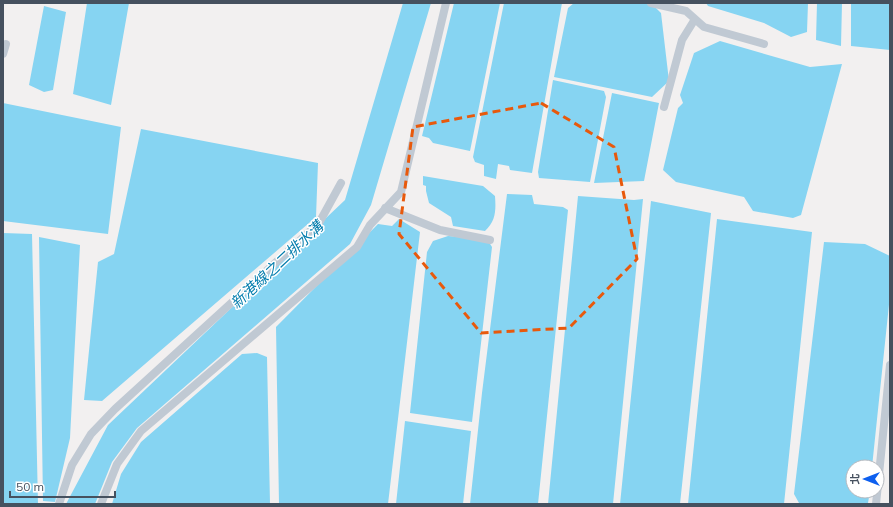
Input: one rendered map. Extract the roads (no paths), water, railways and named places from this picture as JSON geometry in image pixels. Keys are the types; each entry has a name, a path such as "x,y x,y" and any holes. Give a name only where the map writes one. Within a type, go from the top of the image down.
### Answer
{"lane":[{"path":"101,504 117,464 141,431 357,247 370,225 401,192 446,3"},
{"path":"651,3 686,11 704,27 764,44"},
{"path":"664,107 682,40 695,19"},
{"path":"3,54 6,44"},
{"path":"59,504 72,465 91,434 115,409 320,223 341,183"},
{"path":"385,208 440,230 490,240"},
{"path":"876,504 890,365"}],"water":[{"path":"87,3 129,3 111,105 73,94"},
{"name":"新港線之二排水溝","path":"403,3 431,3 371,205 350,244 137,428 112,462 95,504 66,504 108,425 345,200"},
{"path":"454,3 500,3 470,151 433,143 429,138 422,136"},
{"path":"504,3 562,3 532,173 510,170 509,166 498,164 496,179 484,176 484,165 475,162 473,157"},
{"path":"574,3 651,3 661,13 669,81 652,97 554,77 568,8"},
{"path":"706,3 808,3 807,32 791,37 764,23 708,6"},
{"path":"817,3 842,3 841,46 816,40"},
{"path":"851,3 890,3 890,50 851,46"},
{"path":"44,6 66,12 53,90 44,92 29,85"},
{"path":"720,41 810,67 842,64 801,215 793,218 753,211 744,197 676,182 663,170 678,108 683,103 680,95 694,53"},
{"path":"553,80 604,91 606,97 590,182 539,178 538,172"},
{"path":"612,93 659,103 644,181 594,183"},
{"path":"3,103 121,127 108,234 3,221"},
{"path":"141,129 318,163 316,217 102,401 84,400 98,262 114,254"},
{"path":"423,176 483,186 495,196 494,215 489,227 485,231 453,226 451,217 429,203 426,186 423,185"},
{"path":"507,194 532,195 534,204 563,207 568,210 538,504 470,504 482,393"},
{"path":"578,196 634,200 643,199 613,504 548,504"},
{"path":"651,201 711,213 680,504 620,504"},
{"path":"399,219 420,232 388,504 279,504 276,327 378,224 392,226"},
{"path":"717,219 812,232 784,504 688,504"},
{"path":"3,233 32,234 38,504 3,504"},
{"path":"448,236 487,239 492,247 472,422 410,413 427,252 433,241"},
{"path":"39,237 80,245 70,438 55,502 43,501"},
{"path":"824,242 865,244 890,256 890,295 873,459 845,459 845,499 869,499 868,503 805,504 799,503 794,494"},
{"path":"257,353 267,357 270,504 112,504 121,474 141,442 242,354"},
{"path":"405,421 471,431 463,504 396,504"}]}
